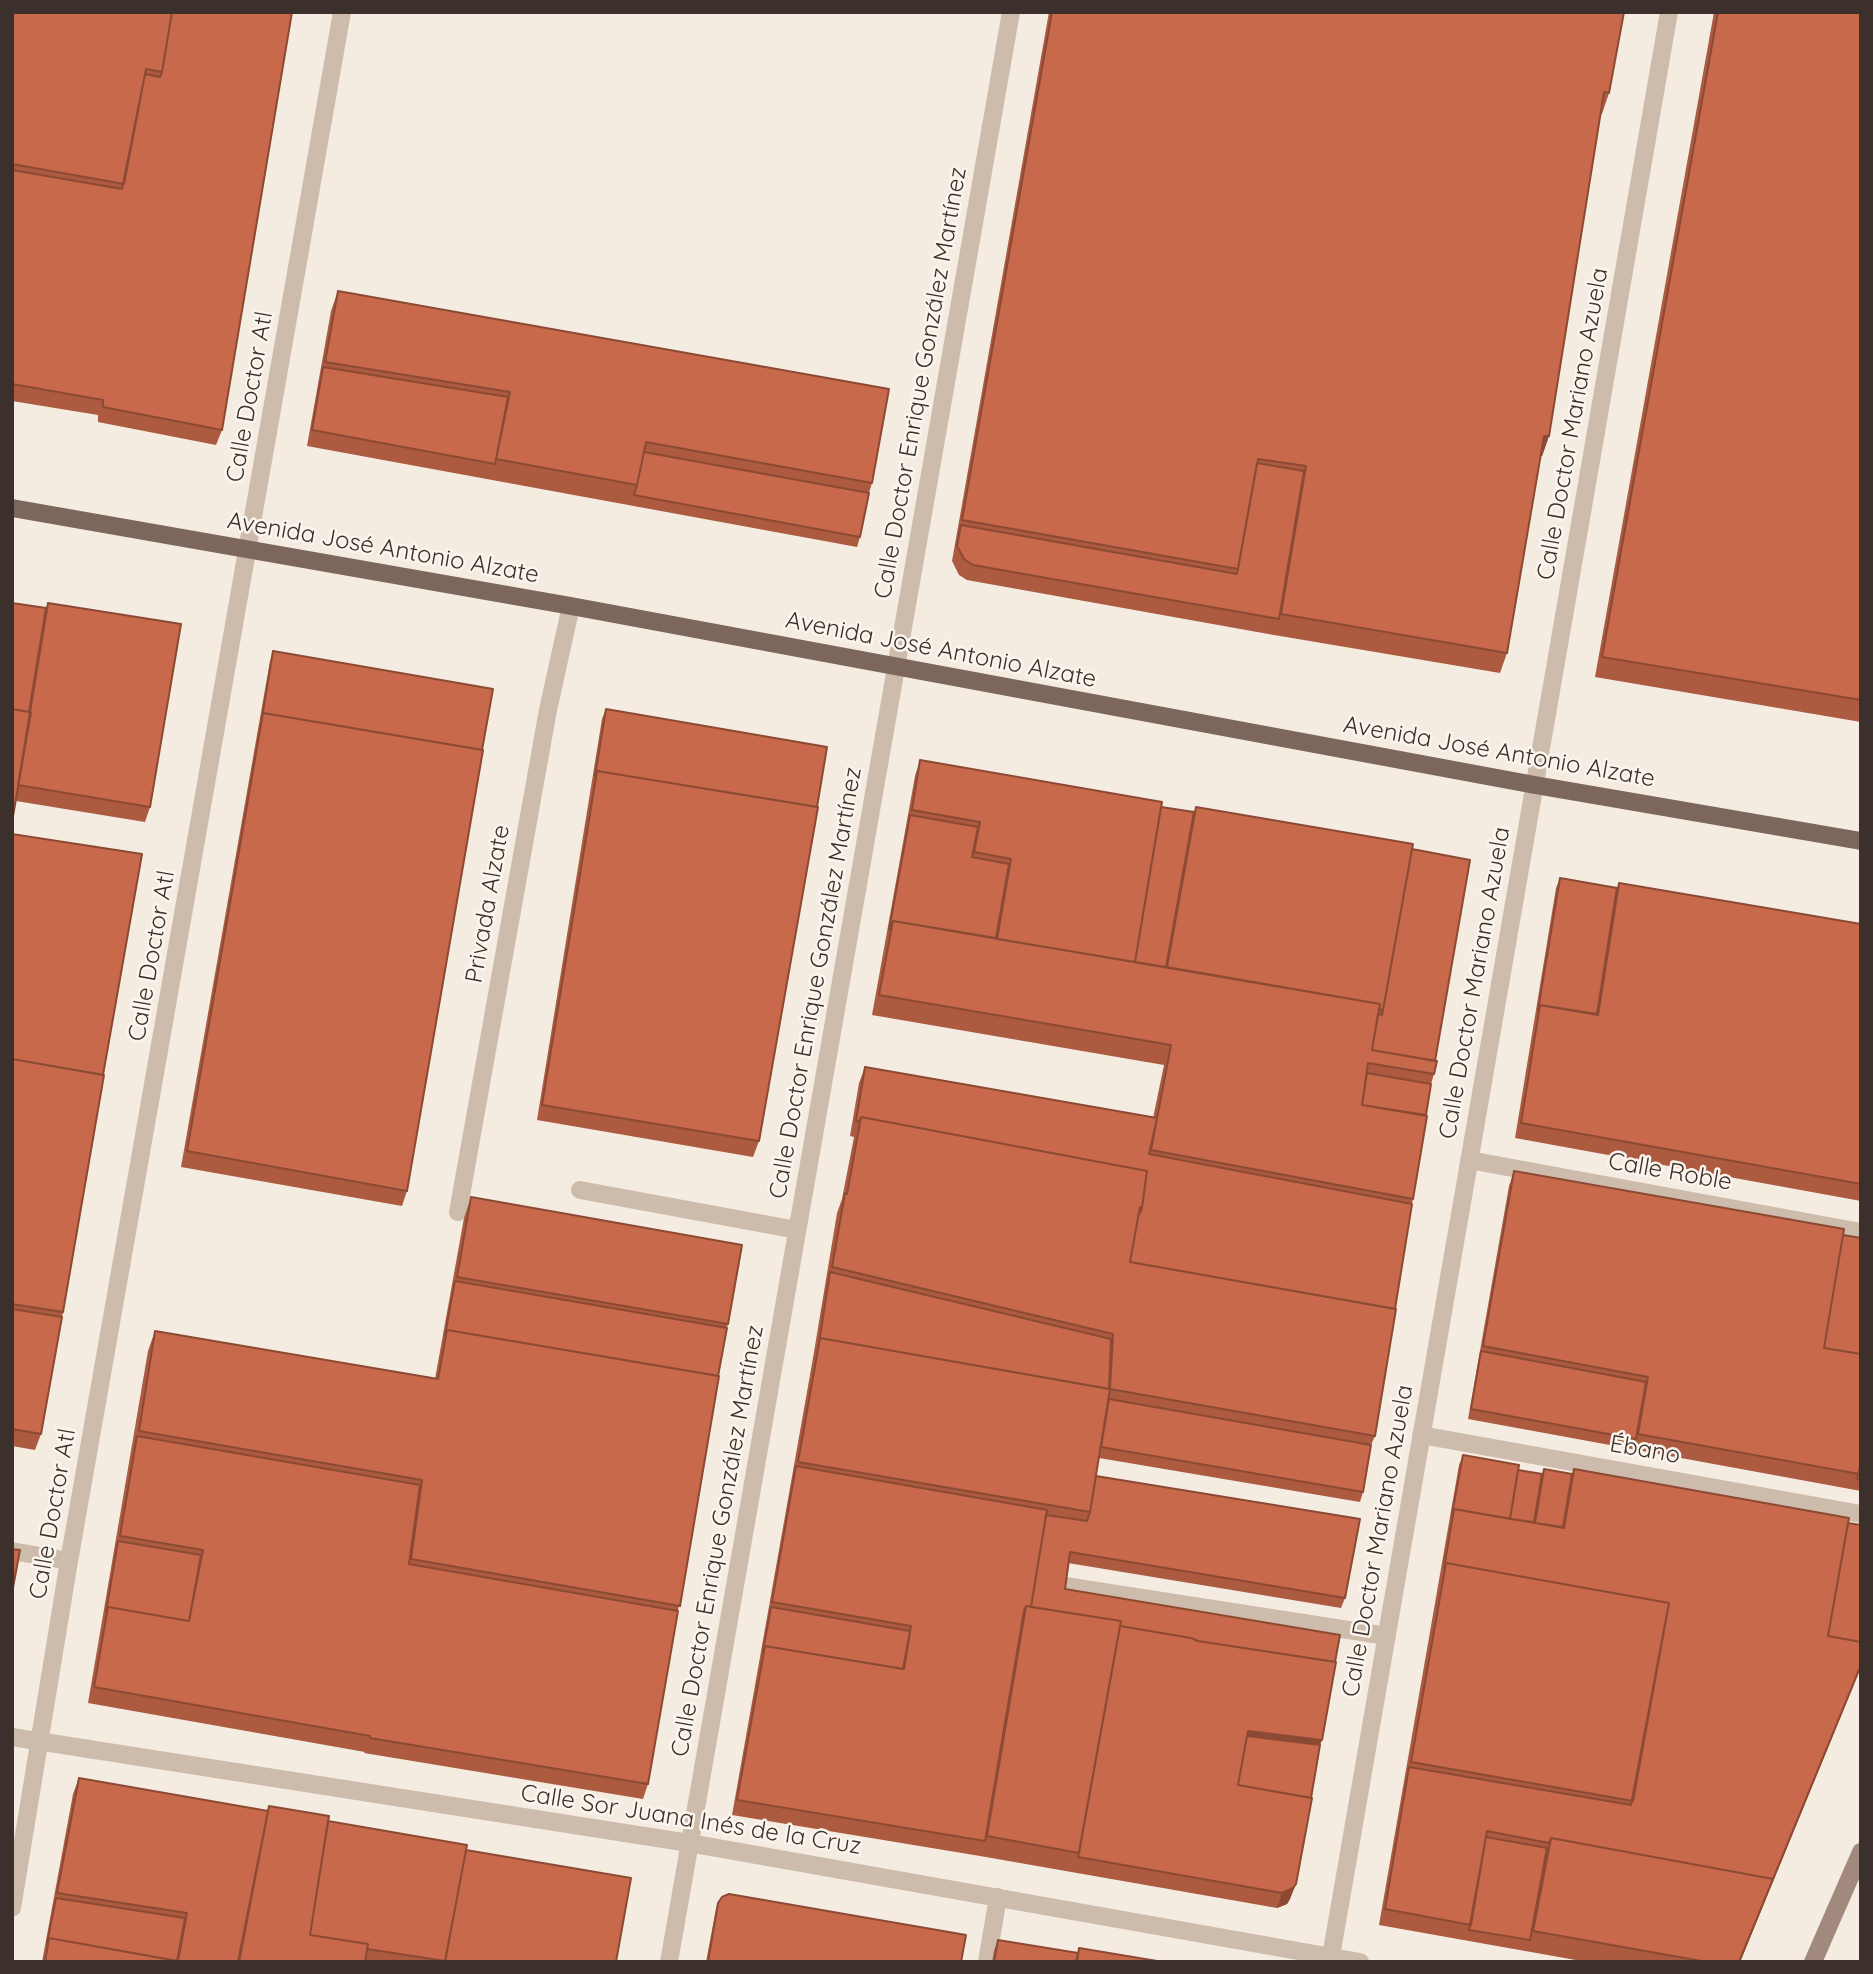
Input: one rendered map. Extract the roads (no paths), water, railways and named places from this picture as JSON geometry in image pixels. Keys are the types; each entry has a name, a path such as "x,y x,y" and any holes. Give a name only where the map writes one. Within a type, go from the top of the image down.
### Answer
{"main road":[{"name":"Avenida José Antonio Alzate","path":"12,508 571,606 1535,785 1861,841"},
{"path":"1813,1962 1861,1852"}],"street":[{"name":"Calle Doctor Atl","path":"12,1908 69,1561 342,12"},
{"name":"Calle Doctor Enrique González Martínez","path":"669,1962 1011,12"},
{"name":"Calle Doctor Mariano Azuela","path":"1330,1959 1669,12"},
{"name":"Privada Alzate","path":"458,1212 548,709 571,606"},
{"name":"Calle Roble","path":"1469,1160 1861,1232"},
{"path":"580,1190 797,1230"},
{"name":"Ébano","path":"1421,1435 1861,1514"},
{"path":"12,1551 69,1561"},
{"path":"1065,1586 1387,1636"},
{"name":"Calle Sor Juana Inés de la Cruz","path":"12,1737 689,1843 1330,1959 1360,1962"},
{"path":"987,1962 998,1897"}]}
